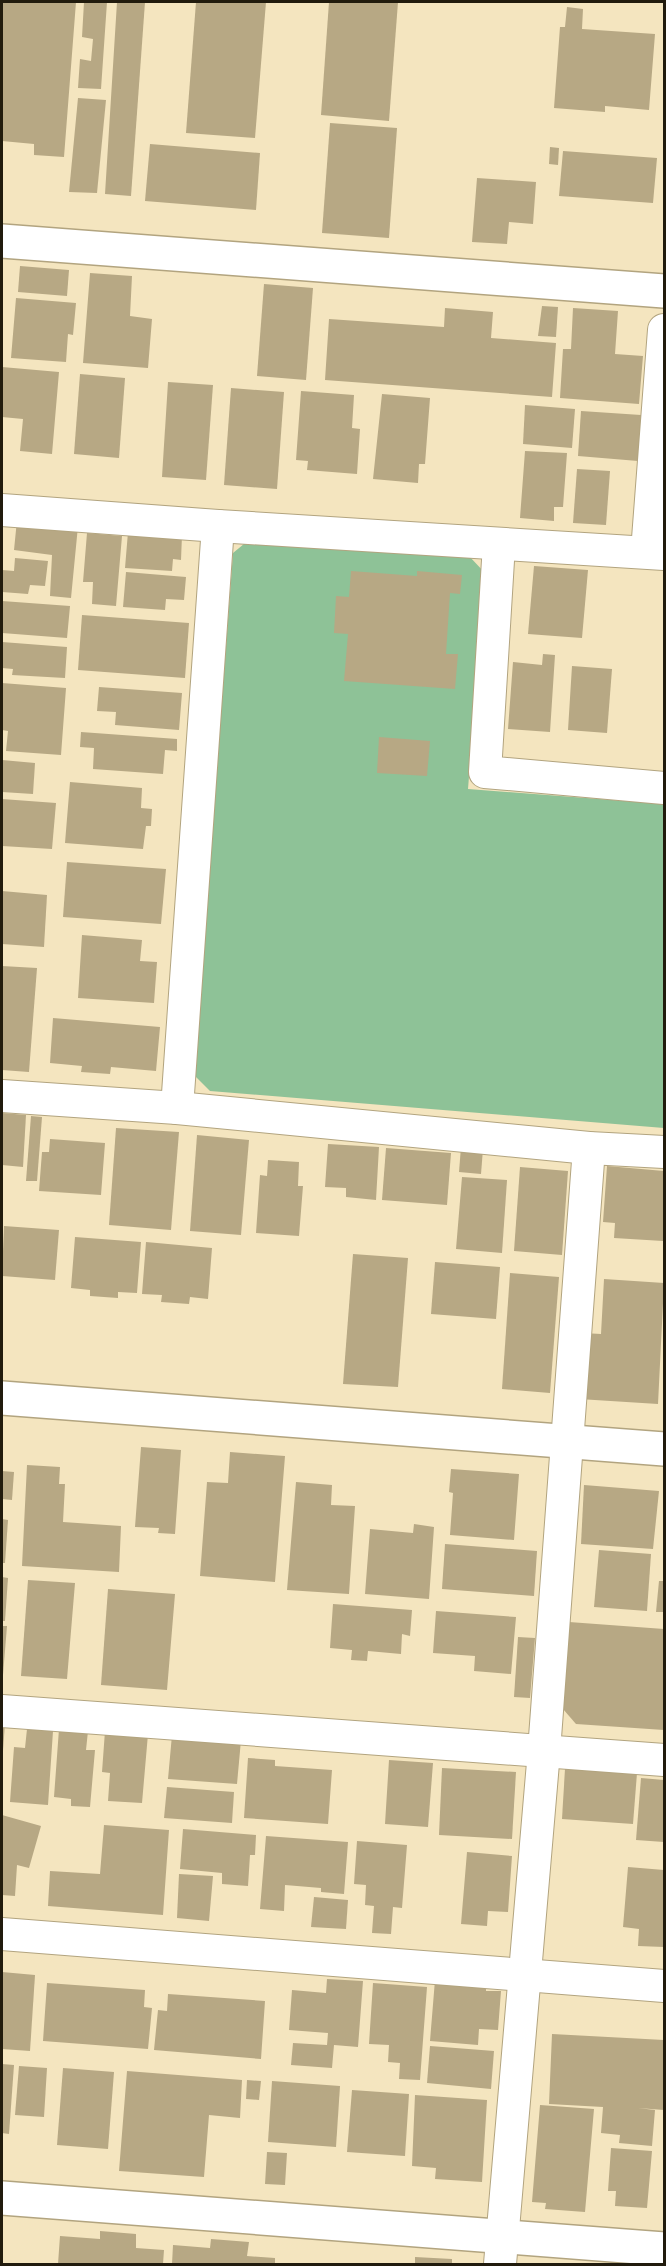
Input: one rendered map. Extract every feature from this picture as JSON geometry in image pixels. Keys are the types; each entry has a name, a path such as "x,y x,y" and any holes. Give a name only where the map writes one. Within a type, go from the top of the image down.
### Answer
{"street":[{"path":"2,241 664,291"},
{"path":"2,510 656,553 664,330"},
{"path":"177,1108 218,526"},
{"path":"500,544 485,772 664,788"},
{"path":"2,1096 177,1108 589,1148 664,1152"},
{"path":"501,2251 544,1751 589,1148"},
{"path":"2,1398 664,1449"},
{"path":"2,1711 664,1760"},
{"path":"2,1934 664,1986"},
{"path":"2,2198 501,2251 664,2249"}],"green space":[{"path":"250,539 469,556 485,573 468,789 664,804 664,1128 210,1091 194,1075 233,553"}],"building":[{"path":"2,2 76,2 64,157 34,155 34,144 2,141"},
{"path":"84,2 107,2 101,89 78,88 80,59 91,61 93,39 82,37"},
{"path":"117,2 145,2 131,196 105,194"},
{"path":"196,2 266,2 255,138 186,133"},
{"path":"329,2 398,2 389,121 321,115"},
{"path":"567,7 583,9 582,29 655,34 649,110 605,106 605,112 554,108 560,27 565,27"},
{"path":"78,98 106,100 97,193 69,192"},
{"path":"330,123 397,128 389,238 322,233"},
{"path":"150,144 260,153 256,210 145,201"},
{"path":"550,147 559,148 558,165 549,164"},
{"path":"563,151 657,158 653,203 559,196"},
{"path":"477,178 536,182 533,224 509,222 507,244 472,242"},
{"path":"20,266 69,270 67,296 18,292"},
{"path":"90,273 132,276 130,316 152,319 148,368 83,363"},
{"path":"264,284 313,288 306,380 257,376"},
{"path":"16,298 76,303 73,335 68,334 66,362 11,358"},
{"path":"542,306 558,307 556,337 538,336"},
{"path":"445,308 493,312 491,338 556,343 552,397 325,380 329,319 444,327"},
{"path":"573,308 618,311 615,354 643,356 639,404 560,398 563,349 571,349"},
{"path":"2,367 59,372 52,454 20,451 23,419 2,417"},
{"path":"80,374 125,378 119,458 74,454"},
{"path":"168,382 213,385 206,480 162,477"},
{"path":"231,388 284,392 277,489 224,485"},
{"path":"301,391 354,395 352,428 360,429 357,474 307,470 308,461 296,460"},
{"path":"382,394 430,398 425,464 419,464 418,483 373,479"},
{"path":"525,405 575,409 572,448 523,444"},
{"path":"581,411 641,415 638,461 578,456"},
{"path":"525,451 567,453 563,507 554,507 554,521 520,518"},
{"path":"577,469 610,471 606,525 573,523"},
{"path":"17,520 78,526 71,598 50,596 52,555 14,550"},
{"path":"128,532 182,535 181,560 173,559 172,571 125,568"},
{"path":"87,533 122,536 116,606 92,604 93,582 83,582"},
{"path":"15,558 48,561 45,586 30,585 28,594 2,592 2,570 14,571"},
{"path":"534,566 588,570 582,638 528,634"},
{"path":"351,571 417,576 417,571 462,575 460,594 450,593 446,654 458,654 455,689 344,681 348,634 334,633 336,596 349,597"},
{"path":"126,572 186,577 184,600 166,599 165,610 123,607"},
{"path":"2,601 70,606 67,638 2,633"},
{"path":"82,615 189,623 185,678 78,670"},
{"path":"2,642 67,647 65,678 12,675 13,669 2,668"},
{"path":"543,654 555,655 550,732 508,729 513,662 542,665"},
{"path":"572,666 612,669 607,733 568,730"},
{"path":"2,683 66,688 61,755 6,751 8,731 2,730"},
{"path":"99,687 182,693 179,730 115,725 116,712 97,711"},
{"path":"81,732 177,739 177,751 165,750 163,774 93,769 94,748 80,747"},
{"path":"379,737 430,741 427,776 377,773"},
{"path":"2,760 35,763 33,794 2,792"},
{"path":"70,782 142,788 141,808 152,809 151,826 146,826 143,849 65,843"},
{"path":"2,799 56,803 52,849 2,846"},
{"path":"67,862 166,869 161,924 63,917"},
{"path":"2,891 47,895 44,947 2,944"},
{"path":"82,935 142,940 140,961 157,962 154,1003 78,998"},
{"path":"2,966 37,968 29,1072 2,1070"},
{"path":"53,1018 160,1027 156,1071 111,1067 110,1074 81,1072 82,1066 50,1063"},
{"path":"2,1113 26,1115 23,1167 2,1165"},
{"path":"31,1116 42,1117 37,1181 26,1181"},
{"path":"116,1128 179,1132 171,1230 109,1225"},
{"path":"197,1135 249,1140 241,1235 190,1231"},
{"path":"50,1139 105,1143 101,1195 39,1191 42,1152 49,1152"},
{"path":"328,1144 379,1147 376,1200 346,1197 346,1188 325,1187"},
{"path":"461,1147 483,1149 481,1174 459,1172"},
{"path":"386,1148 451,1153 447,1205 382,1200"},
{"path":"268,1160 299,1162 298,1186 303,1186 299,1236 256,1233 260,1175 267,1176"},
{"path":"607,1166 664,1171 663,1241 614,1238 615,1223 603,1222"},
{"path":"520,1167 568,1171 562,1255 514,1251"},
{"path":"462,1177 507,1180 502,1253 456,1249"},
{"path":"4,1226 59,1230 55,1280 2,1276"},
{"path":"75,1237 141,1242 137,1293 118,1292 118,1298 90,1296 90,1290 71,1288"},
{"path":"146,1242 212,1248 208,1299 190,1297 189,1304 161,1302 162,1295 142,1294"},
{"path":"353,1254 408,1258 398,1387 343,1384"},
{"path":"435,1262 500,1267 496,1319 431,1314"},
{"path":"510,1273 559,1277 550,1393 502,1389"},
{"path":"604,1279 664,1283 658,1404 579,1399 583,1333 601,1334"},
{"path":"141,1447 181,1450 175,1534 158,1533 159,1528 135,1527"},
{"path":"230,1452 285,1456 275,1582 200,1576 207,1482 228,1483"},
{"path":"27,1465 60,1467 59,1484 65,1484 63,1522 121,1526 119,1572 22,1566"},
{"path":"451,1469 519,1474 514,1540 450,1535 453,1493 449,1492"},
{"path":"2,1471 14,1472 12,1500 2,1499"},
{"path":"296,1482 332,1485 331,1505 355,1506 349,1594 287,1590"},
{"path":"584,1485 659,1491 653,1549 581,1544"},
{"path":"2,1519 8,1520 5,1563 2,1563"},
{"path":"414,1524 434,1527 429,1599 365,1594 370,1529 413,1533"},
{"path":"445,1544 537,1551 534,1596 442,1589"},
{"path":"599,1550 651,1554 647,1611 594,1607"},
{"path":"2,1577 8,1578 5,1621 2,1621"},
{"path":"28,1580 75,1583 67,1679 21,1676"},
{"path":"659,1581 664,1581 664,1612 656,1612"},
{"path":"108,1589 175,1594 167,1690 101,1685"},
{"path":"333,1604 412,1610 410,1636 402,1634 401,1654 368,1651 367,1661 351,1660 352,1650 330,1648"},
{"path":"436,1611 516,1617 511,1674 474,1671 475,1656 433,1653"},
{"path":"569,1622 664,1629 664,1730 576,1724 563,1709"},
{"path":"2,1626 7,1626 3,1675 2,1675"},
{"path":"518,1637 535,1638 530,1698 514,1697"},
{"path":"2,1723 5,1723 3,1751 2,1751"},
{"path":"27,1729 53,1731 48,1805 10,1802 14,1747 25,1748"},
{"path":"59,1729 88,1731 86,1750 95,1750 90,1807 71,1806 71,1799 54,1797"},
{"path":"105,1731 148,1734 142,1803 108,1801 110,1773 102,1772"},
{"path":"172,1735 241,1740 237,1784 168,1779"},
{"path":"248,1758 275,1760 275,1766 332,1770 328,1824 244,1818"},
{"path":"389,1760 433,1763 428,1827 385,1824"},
{"path":"442,1768 516,1772 512,1839 439,1835"},
{"path":"565,1769 637,1773 633,1824 562,1819"},
{"path":"641,1778 664,1780 664,1842 636,1840"},
{"path":"167,1787 234,1792 232,1823 164,1818"},
{"path":"2,1815 41,1826 29,1868 17,1865 15,1896 2,1895"},
{"path":"104,1825 169,1830 163,1915 48,1906 50,1871 100,1874"},
{"path":"183,1829 256,1835 255,1855 250,1855 248,1886 222,1884 222,1873 180,1869"},
{"path":"266,1836 348,1842 344,1894 321,1892 321,1888 285,1885 284,1911 260,1909"},
{"path":"357,1841 407,1845 402,1908 393,1907 391,1934 372,1933 374,1906 365,1905 366,1885 354,1884"},
{"path":"467,1852 512,1856 508,1912 488,1911 487,1926 461,1924"},
{"path":"628,1867 664,1870 664,1947 638,1946 639,1929 623,1927"},
{"path":"179,1874 213,1876 209,1921 177,1918"},
{"path":"314,1897 348,1900 346,1929 311,1927"},
{"path":"2,1972 35,1975 30,2051 2,2049"},
{"path":"327,1979 363,1981 358,2047 334,2045 332,2068 291,2065 293,2043 327,2045 328,2033 289,2030 292,1990 326,1993"},
{"path":"435,1980 486,1984 486,1991 501,1991 498,2030 479,2029 478,2045 430,2041"},
{"path":"47,1983 145,1990 144,2007 152,2008 148,2049 43,2041"},
{"path":"373,1983 427,1987 420,2080 399,2079 400,2063 388,2062 389,2045 369,2044"},
{"path":"168,1994 265,2001 261,2059 154,2050 158,2010 167,2011"},
{"path":"552,2034 664,2040 664,2110 638,2108 655,2110 652,2146 619,2143 620,2135 601,2133 603,2107 549,2104"},
{"path":"430,2046 494,2051 491,2089 427,2083"},
{"path":"2,2064 14,2065 9,2134 2,2133"},
{"path":"19,2066 47,2068 44,2117 15,2115"},
{"path":"63,2068 114,2072 108,2149 57,2145"},
{"path":"127,2071 242,2080 240,2118 209,2115 204,2177 119,2171"},
{"path":"247,2080 261,2081 259,2100 246,2099"},
{"path":"272,2081 340,2086 336,2147 268,2142"},
{"path":"352,2090 409,2094 405,2156 347,2152"},
{"path":"415,2095 487,2100 482,2182 435,2179 436,2168 412,2166"},
{"path":"540,2105 594,2109 585,2212 545,2209 546,2203 532,2202"},
{"path":"611,2148 652,2151 647,2208 615,2206 616,2191 608,2191"},
{"path":"267,2152 287,2153 285,2185 265,2184"},
{"path":"100,2231 136,2234 136,2248 164,2250 163,2264 58,2264 60,2236 100,2239"},
{"path":"211,2239 249,2242 247,2256 275,2258 275,2264 172,2264 173,2245 210,2248"},
{"path":"415,2257 452,2259 452,2264 415,2264"}]}
